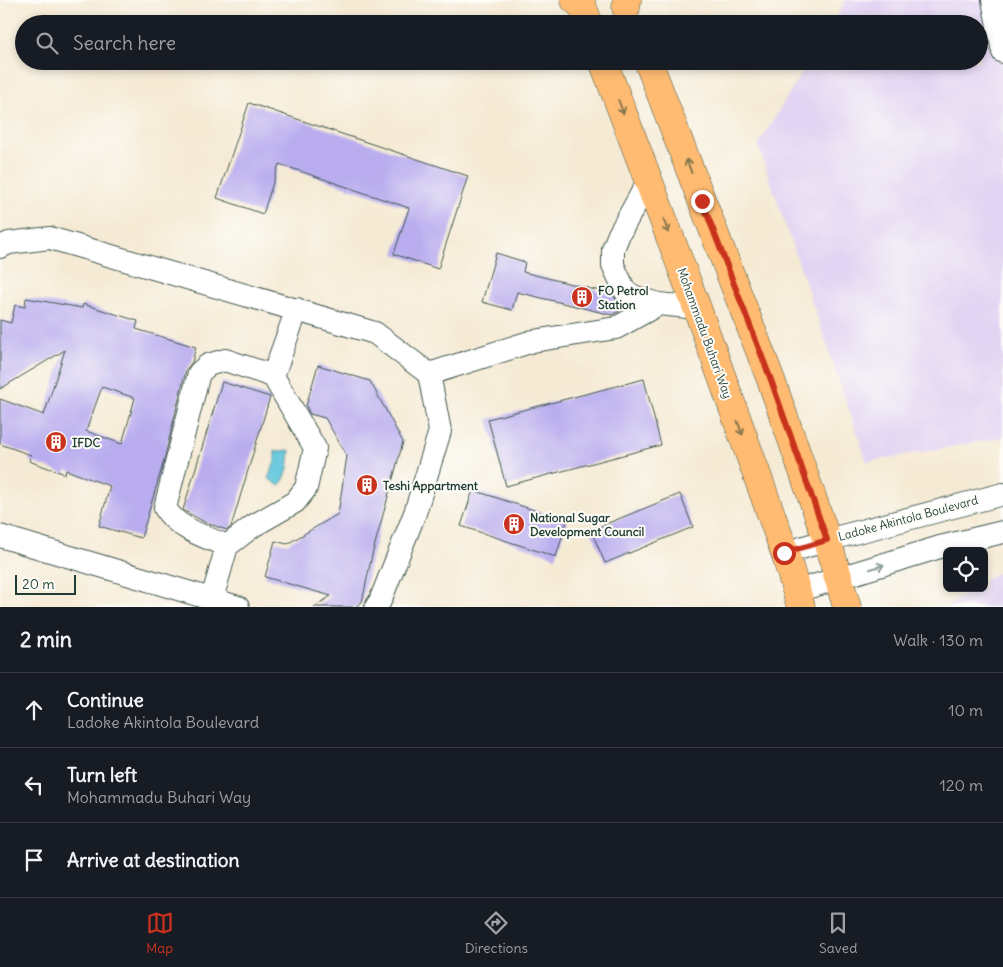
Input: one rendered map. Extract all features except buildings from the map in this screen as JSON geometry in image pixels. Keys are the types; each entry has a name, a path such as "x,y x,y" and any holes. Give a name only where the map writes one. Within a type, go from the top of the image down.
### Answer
{"main road":[{"name":"Mohammadu Buhari Way","path":"606,70 697,308 799,599"},
{"path":"651,70 771,380 840,578 847,607"}],"street":[{"path":"994,0 1003,52"},
{"path":"649,180 619,234 613,249 613,265 625,291 635,297 659,304 697,308"},
{"path":"0,247 9,243 50,238 298,309 375,333 429,374 440,432 415,513 376,607"},
{"path":"429,374 533,342 616,328 659,304"},
{"path":"273,376 298,309"},
{"path":"212,599 227,546 253,526 295,502 306,488 315,448 273,376 225,360 208,366 199,374 165,508 169,516 179,524 227,546"},
{"name":"Ladoke Akintola Boulevard","path":"784,553 1003,494"},
{"path":"799,599 840,578 940,547 1003,532"},
{"path":"0,536 238,607"}],"shaded area":[{"path":"846,0 1003,0 1003,437 867,462 758,145 804,70 988,70 988,15 837,15"},
{"path":"1003,572 1003,607 947,607 968,592 988,592 988,578"}],"water":[{"path":"290,450 287,473 279,486 268,478 275,462 275,451"}],"place":[{"name":"FO Petrol Station","path":"582,297"},
{"name":"IFDC","path":"56,442"},
{"name":"Teshi Appartment","path":"367,485"},
{"name":"National Sugar Development Council","path":"514,524"}],"route":[{"path":"702,201 771,380 827,540 784,553"}]}
